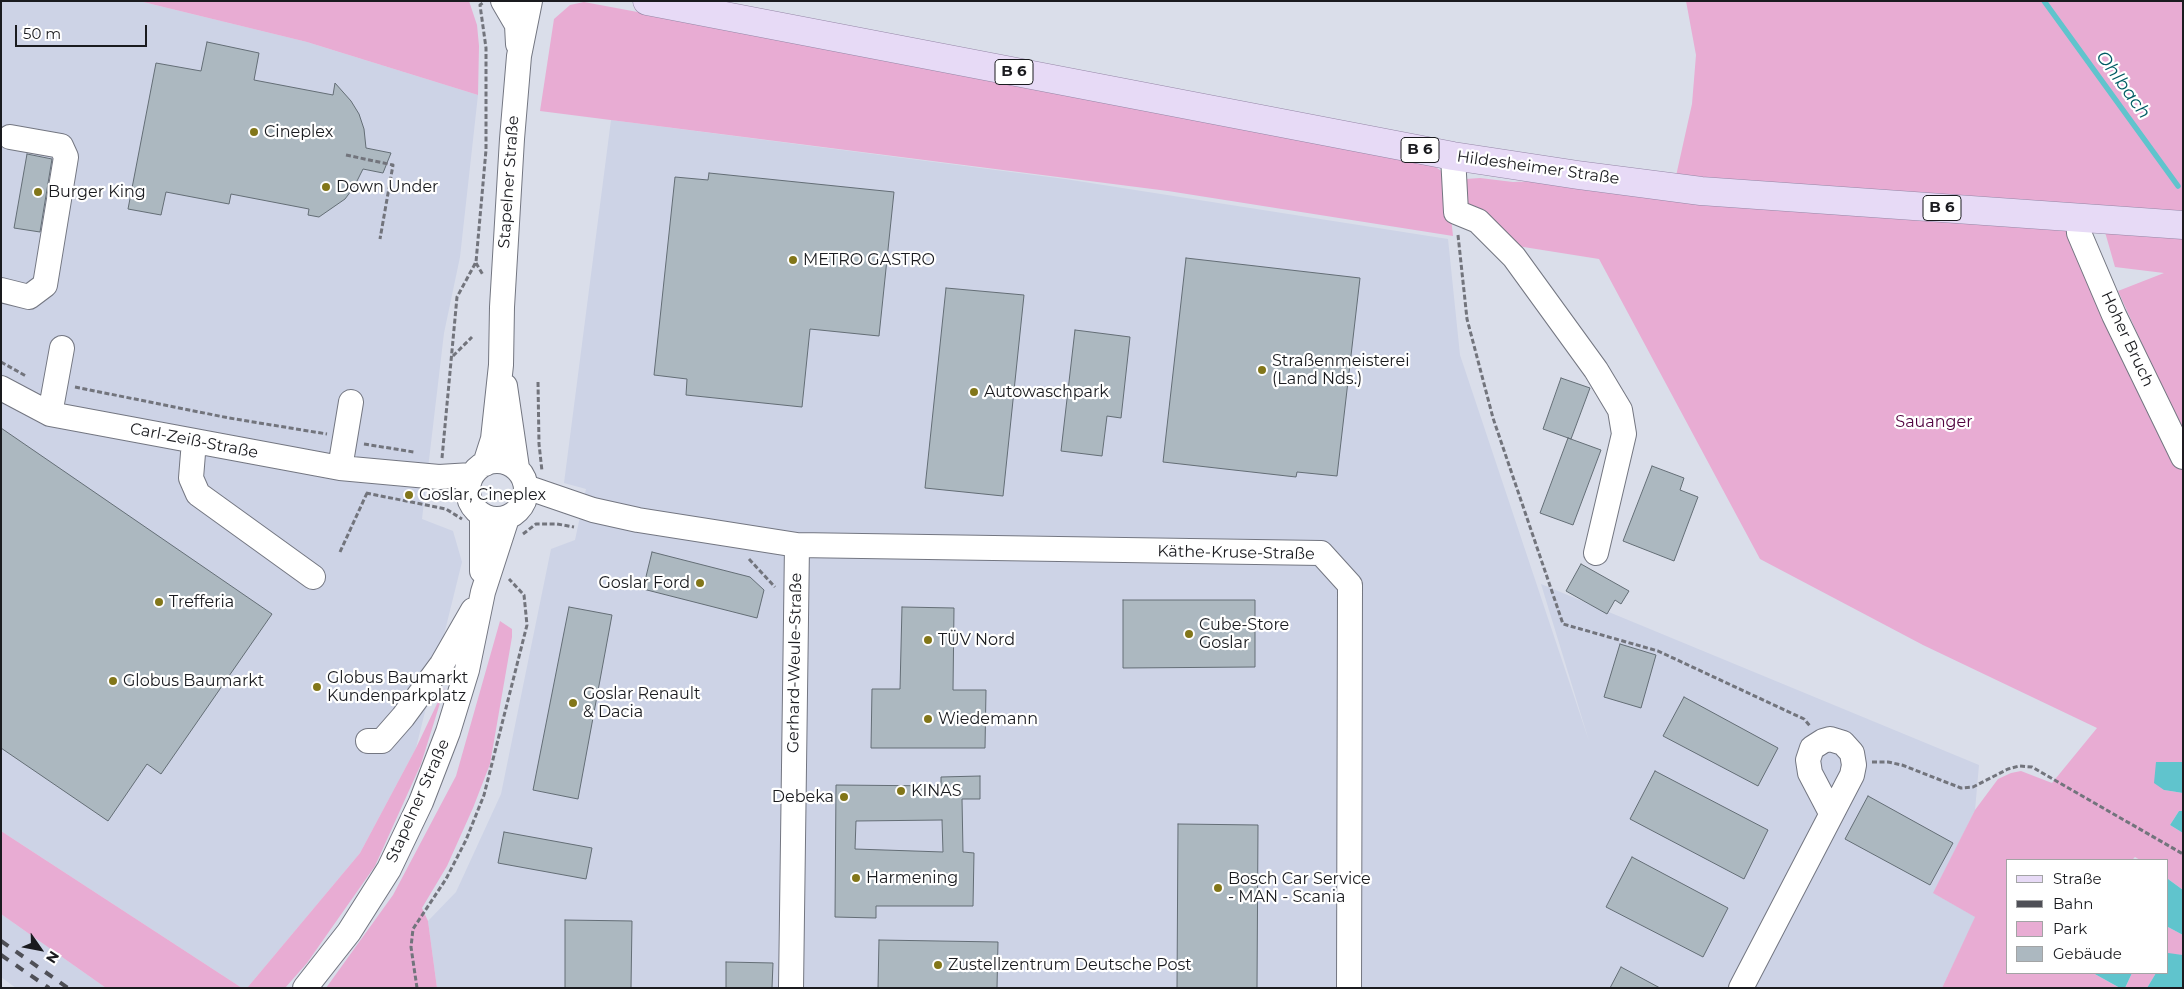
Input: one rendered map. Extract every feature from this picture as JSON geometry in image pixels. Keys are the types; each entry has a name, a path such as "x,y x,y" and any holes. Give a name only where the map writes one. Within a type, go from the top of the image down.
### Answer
{"main road":[{"name":"Hildesheimer Straße","path":"647,1 1453,156 1701,190 2078,218"},
{"name":"B 6","path":"2078,218 2183,225"}],"street":[{"path":"503,1 517,25"},
{"path":"519,1 517,25 519,56"},
{"name":"Stapelner Straße","path":"475,478 493,438 501,364 504,258 519,56 530,1"},
{"path":"1,290 29,297 45,285 66,157 61,146 10,137"},
{"path":"1453,156 1456,212 1478,222 1514,257 1596,370 1620,410 1624,434 1596,553"},
{"name":"Hoher Bruch","path":"2078,218 2079,233 2114,315 2183,457"},
{"path":"50,414 62,348"},
{"name":"Stapelner Straße","path":"304,988 349,932 389,869 421,802 448,732 467,670 486,582 518,495 511,414 501,364"},
{"name":"Carl-Zeiß-Straße","path":"1,388 50,414 340,468 392,474 416,474 441,462 475,478"},
{"path":"340,468 350,402"},
{"path":"194,441 191,478 198,494 313,578"},
{"path":"502,461 518,495 499,520 482,516 470,503 475,478 502,461"},
{"name":"Carl-Zeiß-Straße","path":"392,474 416,484 475,478"},
{"path":"518,495 561,505 588,519 638,520 796,545"},
{"name":"Stapelner Straße","path":"482,516 486,582"},
{"name":"Gerhard-Weule-Straße","path":"791,988 796,545"},
{"name":"Käthe-Kruse-Straße","path":"796,545 1322,554 1350,585 1349,988"},
{"path":"368,741 382,741 403,717 442,664 486,582"},
{"path":"1741,988 1830,813 1852,775 1854,765 1852,752 1837,740 1823,741 1809,754 1808,767 1830,813"}],"path":[{"path":"441,462 457,297 476,262 486,150 486,48 480,5 484,1"},
{"path":"346,155 394,165 380,239"},
{"path":"1456,212 1467,319 1492,418 1563,624 1658,651 1804,720 1823,741"},
{"path":"452,357 472,337"},
{"path":"1,362 34,381 55,383 423,454"},
{"path":"538,382 540,469 562,490 557,524 588,519"},
{"path":"513,442 539,444"},
{"path":"340,552 366,493"},
{"path":"742,557 750,559 768,576 783,598 795,599"},
{"path":"417,988 411,947 413,928 446,879 466,840 484,795 527,625 524,595 513,582 505,577 486,582"},
{"path":"1854,765 1888,762 1902,765 1961,788 1973,788 2019,766 2032,768 2183,854"}],"shaded area":[{"path":"1,1 139,1 307,42 478,95 460,257 444,333 422,519 453,531 462,562 416,748 360,853 247,988 242,988 1,831"},
{"path":"611,120 1065,179 1448,239 1460,355 1589,741 1541,584 1979,765 1975,810 1934,893 1976,917 1942,988 437,988 428,921 456,892 501,794 551,549 575,540 586,489 564,483"},
{"path":"1,914 106,988 16,988 1,977"}],"green space":[{"path":"139,1 469,1 477,25 479,46 478,95 307,42"},
{"path":"1686,1 2183,1 2183,215 1676,176 1692,104 1696,55"},
{"path":"584,2 996,79 1431,164 1443,172 1447,180 1453,236 1168,191 540,111 554,19 570,5"},
{"name":"Sauanger","path":"1480,178 1513,182 1538,181 2067,230 2183,472 2183,762 2156,762 2164,790 2183,793 2183,811 2179,811 2170,825 2183,833 2183,890 2169,880 2169,859 2138,859 2135,857 2133,859 2006,859 2006,974 2095,974 2120,988 1942,988 1975,917 1933,893 1975,810 1998,779 2021,771 2052,783 2097,728 1923,645 1760,559 1599,259 1511,245 1468,206 1466,179"},
{"path":"2105,232 2183,237 2183,434 2118,291 2164,273 2115,267"},
{"path":"500,621 512,629 512,637 490,764 447,866 422,908 428,921 437,988 326,988 393,895 456,776"},
{"path":"445,687 421,764 375,866 307,963 285,988 247,988 360,853 416,748"},
{"path":"1,831 242,988 106,988 1,914"},
{"path":"2169,928 2183,935 2183,955 2169,954"},
{"path":"2132,974 2155,974 2147,988 2125,988"}],"water":[{"path":"2156,762 2183,762 2183,793 2164,790 2154,783"},
{"path":"2179,811 2183,811 2183,833 2170,825"},
{"path":"2169,880 2183,890 2183,935 2169,928"},
{"path":"2169,953 2183,955 2183,988 2147,988 2155,974 2169,974"},
{"path":"2095,974 2132,974 2125,988 2120,988"}],"building":[{"name":"Cineplex","path":"207,42 259,53 254,80 333,95 335,83 351,101 359,114 364,129 366,148 391,153 383,173 363,169 354,187 345,199 319,217 308,215 309,209 231,194 229,204 166,192 161,215 128,209 156,63 201,71"},
{"name":"Burger King","path":"27,154 52,159 40,232 14,228"},
{"name":"METRO GASTRO","path":"709,173 894,192 879,336 810,329 802,407 686,395 687,379 654,375 675,177 708,180"},
{"name":"Straßenmeisterei (Land Nds.)","path":"1186,258 1360,278 1337,476 1297,472 1296,477 1163,462"},
{"name":"Autowaschpark","path":"946,288 1024,295 1003,496 925,488"},
{"path":"1075,330 1130,337 1121,418 1107,416 1102,456 1061,451"},
{"path":"1561,378 1590,388 1571,439 1543,429"},
{"name":"Globus Baumarkt","path":"1,428 272,614 161,774 147,764 108,821 1,748"},
{"path":"1568,438 1601,450 1573,525 1540,513"},
{"path":"1652,466 1684,478 1680,490 1698,497 1674,561 1623,541"},
{"name":"Goslar Ford","path":"652,552 750,577 764,590 757,618 643,589"},
{"path":"1581,564 1629,591 1621,604 1615,600 1607,614 1566,591"},
{"name":"Cube-Store Goslar","path":"1123,600 1255,600 1255,667 1123,668"},
{"name":"Goslar Renault & Dacia","path":"569,607 612,615 578,799 533,790"},
{"name":"Wiedemann","path":"902,607 954,608 953,690 986,690 985,748 871,748 872,689 900,689"},
{"path":"1620,644 1656,655 1641,708 1604,697"},
{"path":"1684,697 1778,748 1758,786 1663,736"},
{"path":"1655,771 1768,830 1744,879 1630,819"},
{"path":"980,776 980,799 962,799 963,852 974,853 973,906 876,906 876,918 835,917 836,785 941,786 941,777","holes":["942,820 943,852 855,849 856,821"]},
{"path":"1868,796 1953,843 1930,885 1845,839"},
{"name":"Bosch Car Service - MAN - Scania","path":"1178,824 1258,825 1257,988 1177,988"},
{"path":"504,832 592,848 586,879 498,863"},
{"path":"1632,857 1728,908 1703,957 1606,907"},
{"path":"565,920 632,921 631,988 565,988"},
{"name":"Zustellzentrum Deutsche Post","path":"879,940 998,942 997,988 878,988"},
{"path":"726,962 773,963 772,988 726,988"},
{"path":"1621,967 1660,988 1610,988"}],"waterway":[{"name":"Ohlbach","path":"2044,1 2178,186"}],"railway":[{"path":"1,941 68,988"},
{"path":"1,955 49,988"}],"place":[{"name":"Cineplex","path":"254,132"},
{"name":"Down Under","path":"326,187"},
{"name":"Burger King","path":"38,192"},
{"name":"METRO GASTRO","path":"793,260"},
{"name":"Straßenmeisterei (Land Nds.)","path":"1262,370"},
{"name":"Autowaschpark","path":"974,392"},
{"name":"Goslar, Cineplex","path":"409,495"},
{"name":"Goslar Ford","path":"700,583"},
{"name":"Trefferia","path":"159,602"},
{"name":"Cube-Store Goslar","path":"1189,634"},
{"name":"TÜV Nord","path":"928,640"},
{"name":"Globus Baumarkt","path":"113,681"},
{"name":"Globus Baumarkt Kundenparkplatz","path":"317,687"},
{"name":"Goslar Renault & Dacia","path":"573,703"},
{"name":"Wiedemann","path":"928,719"},
{"name":"KINAS","path":"901,791"},
{"name":"Debeka","path":"844,797"},
{"name":"Harmening","path":"856,878"},
{"name":"Bosch Car Service - MAN - Scania","path":"1218,888"},
{"name":"Zustellzentrum Deutsche Post","path":"938,965"}]}
